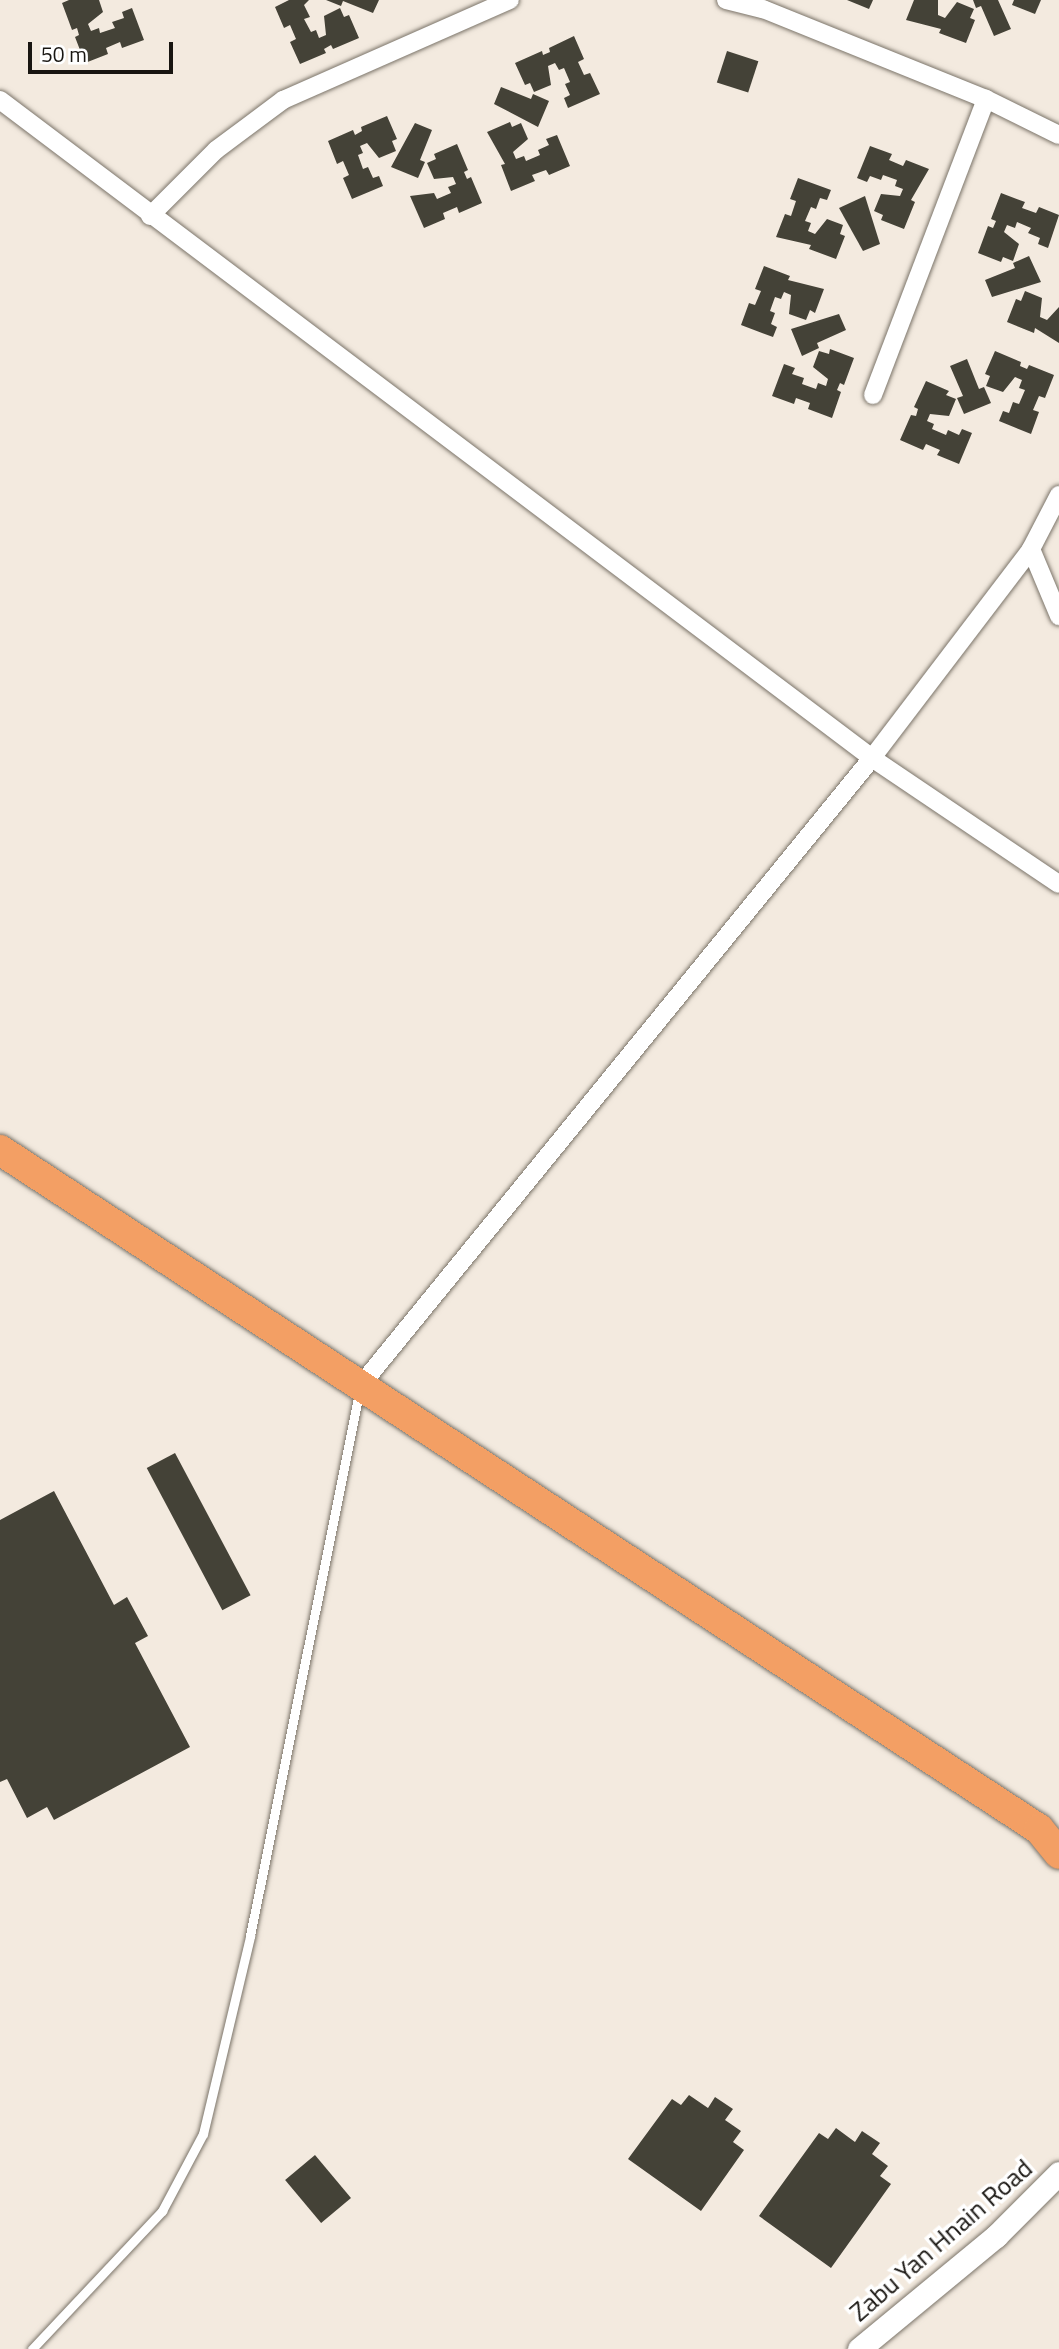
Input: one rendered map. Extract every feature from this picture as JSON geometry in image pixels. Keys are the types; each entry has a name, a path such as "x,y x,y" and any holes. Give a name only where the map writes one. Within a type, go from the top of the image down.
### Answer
{"highway":[{"path":"0,1150 1049,1831 1059,1854"}],"street":[{"path":"150,216 216,150 283,100 510,0"},
{"path":"726,0 763,9 986,99 1059,135"},
{"path":"873,395 986,99"},
{"path":"0,100 150,216 872,758 1059,884"},
{"path":"361,1385 872,758 1031,549 1059,495"},
{"path":"1031,549 1059,616"},
{"name":"Zabu Yan Hnain Road","path":"859,2349 996,2236 1059,2173"}],"lane":[{"path":"32,2349 162,2211 203,2134 250,1936 361,1385"}],"building":[{"path":"69,0 99,0 103,12 88,24 91,31 99,28 100,33 115,28 112,22 124,18 122,12 132,8 144,40 122,48 120,42 106,48 108,54 85,63 75,37 79,35 77,28 72,30 62,3"},
{"path":"289,0 309,0 304,5 310,17 304,19 311,32 316,30 319,38 326,35 324,16 340,8 344,17 349,15 359,38 333,49 331,45 324,49 326,53 300,64 290,42 296,39 290,25 284,28 275,7"},
{"path":"326,0 379,0 373,13 343,1 341,6"},
{"path":"847,0 873,0 869,9"},
{"path":"914,0 938,0 938,15 945,18 957,2 974,9 970,18 975,20 966,43 939,33 941,29 906,20"},
{"path":"973,0 998,0 1011,29 994,36 981,6 976,8"},
{"path":"1014,0 1041,0 1035,14 1012,5"},
{"path":"574,36 584,59 578,62 584,75 590,73 600,94 568,108 564,98 570,95 565,84 570,82 564,68 559,70 555,63 548,66 551,85 534,92 530,83 525,85 515,63 542,51 543,55 550,52 549,48"},
{"path":"727,51 758,61 748,93 717,82"},
{"path":"501,87 531,99 533,94 549,101 538,127 494,104"},
{"path":"387,116 397,139 392,141 396,151 379,158 367,143 360,146 363,153 358,155 363,169 368,167 373,178 379,176 383,186 352,199 343,178 349,175 343,161 337,164 328,141 353,130 355,135 362,131 361,127"},
{"path":"510,122 512,127 521,123 528,139 513,152 516,159 524,156 526,161 540,155 538,150 549,145 546,139 557,135 570,166 549,175 546,170 532,175 535,181 511,191 501,165 505,164 487,132"},
{"path":"415,123 432,130 420,160 425,162 418,178 391,167"},
{"path":"457,144 468,170 464,172 467,179 471,177 482,203 459,213 457,207 443,213 445,219 424,228 410,196 434,193 437,199 451,193 448,187 456,184 453,177 434,179 427,163 436,159 434,154"},
{"path":"870,146 892,154 889,160 903,166 906,160 929,169 911,200 915,202 904,229 881,220 883,215 874,211 881,194 900,196 903,189 895,186 897,180 883,175 881,180 870,176 867,182 857,178"},
{"path":"798,178 831,190 827,200 820,198 816,209 811,207 805,221 811,223 808,231 815,234 827,219 843,225 840,234 845,236 836,259 809,249 811,245 776,237 785,214 791,216 796,201 790,199"},
{"path":"1001,193 1025,202 1022,208 1036,213 1039,207 1059,215 1048,248 1038,244 1040,238 1028,233 1031,228 1017,222 1015,228 1007,225 1004,232 1019,244 1013,261 1003,257 1001,262 978,253 988,226 993,228 996,221 991,219"},
{"path":"865,196 880,244 863,251 839,208"},
{"path":"1029,256 1041,282 992,297 985,280 1015,268 1013,263"},
{"path":"764,266 790,276 788,280 824,289 815,313 810,310 806,320 789,314 791,295 784,292 781,299 775,297 770,311 775,313 771,324 777,327 773,337 741,325 749,303 755,305 761,291 755,289"},
{"path":"1025,291 1042,298 1040,317 1047,320 1059,307 1059,343 1035,328 1034,333 1007,322 1016,299 1021,301"},
{"path":"839,314 846,330 817,343 819,348 802,356 791,329"},
{"path":"830,349 854,358 844,385 840,383 837,390 841,392 832,418 808,409 810,403 796,398 794,404 772,396 784,364 795,368 792,374 804,378 802,384 816,389 818,383 826,386 828,379 813,367 819,351 829,354"},
{"path":"995,351 1021,362 1020,366 1027,369 1029,365 1054,375 1045,398 1039,396 1033,410 1039,412 1031,434 999,421 1003,411 1009,413 1013,402 1019,404 1025,390 1019,388 1022,380 1015,377 1003,392 986,386 990,376 985,374"},
{"path":"967,359 979,389 984,387 991,403 964,414 957,398 963,396 950,366"},
{"path":"926,381 949,391 946,395 956,399 949,416 930,414 927,421 934,424 932,429 946,435 948,430 959,435 962,429 972,433 959,464 937,455 940,450 926,444 923,450 900,440 911,415 916,416 918,409 914,407"},
{"path":"175,1453 251,1595 222,1610 147,1468"},
{"path":"54,1491 114,1605 127,1597 148,1636 135,1643 190,1747 54,1820 47,1807 27,1818 7,1779 0,1782 0,1520"},
{"path":"689,2095 708,2108 715,2097 733,2109 725,2120 741,2131 733,2142 744,2150 701,2211 628,2159 672,2099 681,2105"},
{"path":"836,2128 855,2142 862,2131 880,2143 872,2154 888,2166 880,2176 891,2184 831,2268 759,2216 819,2133 828,2139"},
{"path":"315,2155 351,2198 321,2223 285,2180"}]}
